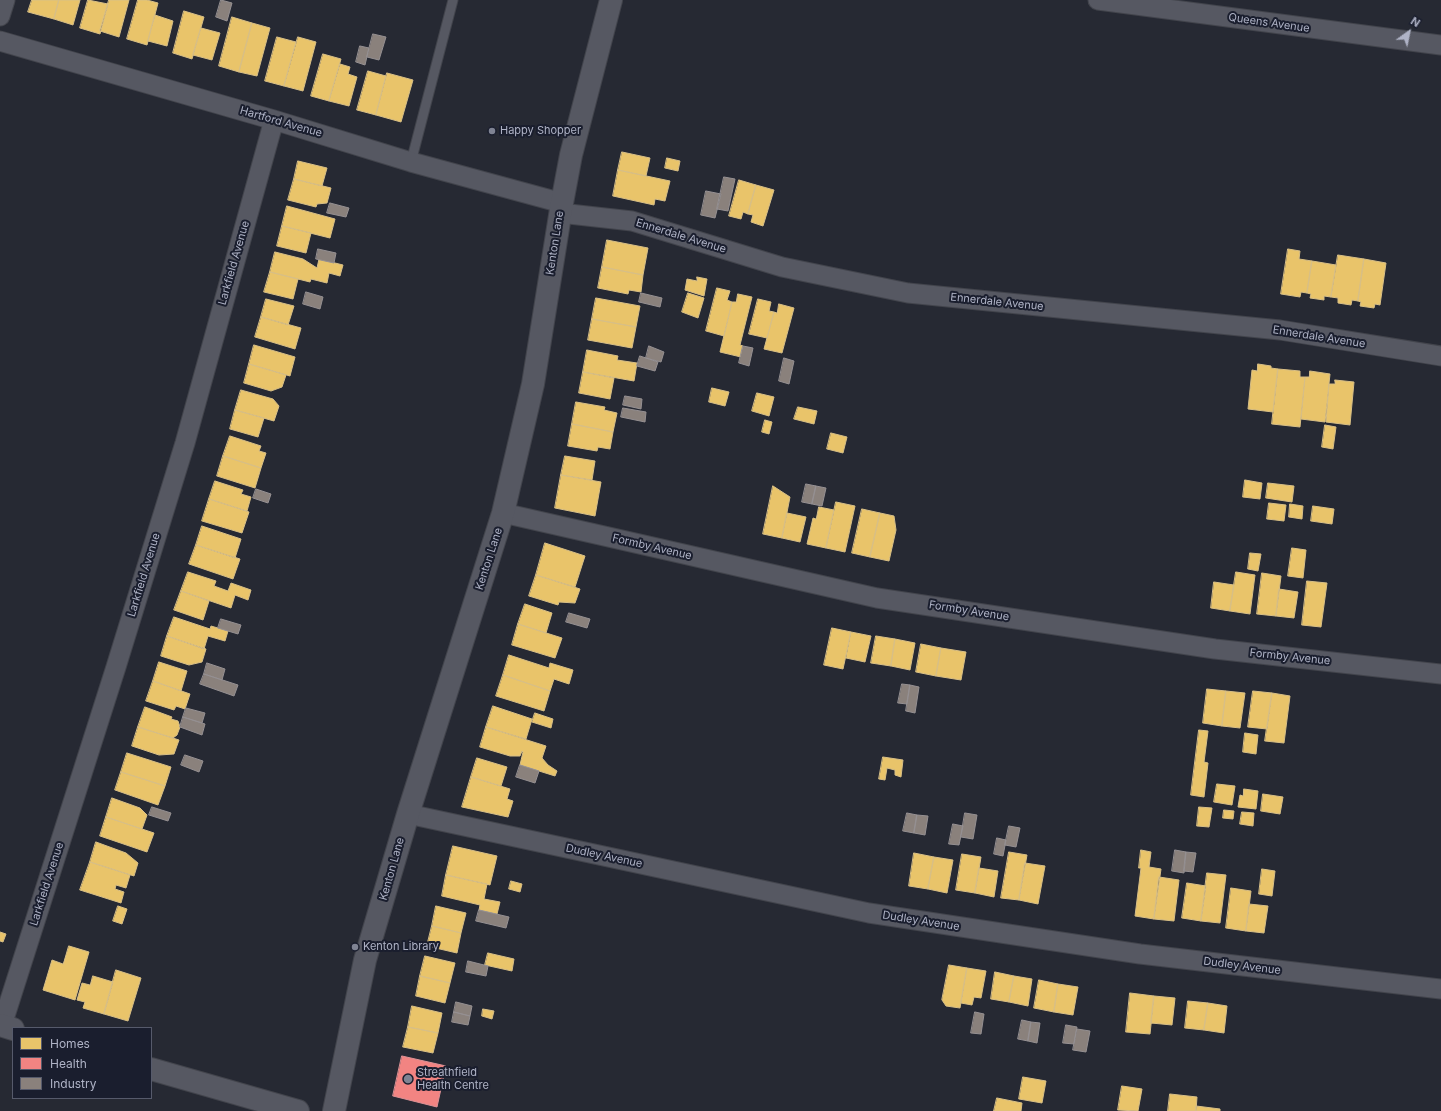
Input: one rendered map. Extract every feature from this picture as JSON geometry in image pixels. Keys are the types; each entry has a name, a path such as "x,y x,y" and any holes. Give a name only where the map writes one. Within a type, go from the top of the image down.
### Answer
{"street":[{"path":"0,16 5,0"},
{"name":"Kenton Lane","path":"334,1111 365,960 408,814 503,513 532,384 571,155 611,0"},
{"name":"Queens Avenue","path":"1098,0 1441,46"},
{"name":"Hartford Avenue","path":"0,41 274,120 561,208"},
{"name":"Larkfield Avenue","path":"5,1026 185,443 274,120"},
{"name":"Ennerdale Avenue","path":"561,208 632,221 782,267 908,293 1280,330 1441,356"},
{"name":"Formby Avenue","path":"503,513 877,598 1215,648 1441,674"},
{"name":"Dudley Avenue","path":"408,814 869,913 1140,954 1441,989"},
{"path":"152,1069 298,1111"}],"lane":[{"path":"411,162 453,0"}],"building: Homes":[{"path":"32,0 59,0 54,19 28,12"},
{"path":"59,0 80,0 73,25 54,19"},
{"path":"88,0 108,4 100,34 80,28"},
{"path":"109,0 129,0 119,37 100,31"},
{"path":"138,0 147,0 158,3 147,45 127,39"},
{"path":"184,11 204,17 192,59 173,53"},
{"path":"155,15 173,21 167,46 148,41"},
{"path":"232,17 252,23 239,72 219,66"},
{"path":"252,23 270,28 257,76 239,72"},
{"path":"201,28 220,33 212,60 193,55"},
{"path":"277,37 296,42 284,86 265,81"},
{"path":"298,37 316,42 303,91 284,86"},
{"path":"323,54 341,59 329,101 311,96"},
{"path":"340,64 350,67 348,74 357,77 349,106 329,101"},
{"path":"368,71 386,76 376,115 357,110"},
{"path":"387,73 413,80 401,122 376,115"},
{"path":"622,152 650,158 646,176 618,170"},
{"path":"667,158 680,161 678,171 665,168"},
{"path":"298,161 327,168 322,186 294,179"},
{"path":"618,170 670,181 665,201 655,199 654,205 613,196"},
{"path":"294,179 331,188 327,203 317,204 316,207 288,200"},
{"path":"739,180 756,185 748,214 743,212 741,219 729,216"},
{"path":"756,185 774,190 763,226 751,222 753,215 748,214"},
{"path":"287,206 335,219 330,238 282,226"},
{"path":"282,226 311,233 306,253 277,246"},
{"path":"607,240 648,248 643,275 602,267"},
{"path":"1288,249 1300,251 1299,259 1312,261 1307,293 1301,292 1300,297 1281,294"},
{"path":"275,252 303,259 317,268 319,259 343,265 340,276 329,273 327,283 311,279 310,282 270,272"},
{"path":"1338,255 1364,259 1358,301 1352,300 1351,305 1338,303 1338,298 1331,297"},
{"path":"1364,259 1386,263 1380,305 1375,304 1374,308 1360,306 1361,302 1358,301"},
{"path":"1312,261 1336,265 1331,297 1324,296 1324,300 1310,298 1311,294 1307,293"},
{"path":"602,267 643,275 641,292 629,290 628,294 598,288"},
{"path":"270,272 298,279 293,299 264,292"},
{"path":"697,277 707,279 704,296 685,290 687,279 697,281"},
{"path":"717,288 730,291 727,300 732,302 724,336 706,331"},
{"path":"688,293 704,298 698,318 682,312"},
{"path":"738,294 752,297 740,345 743,346 741,357 720,352 732,302 736,302"},
{"path":"596,298 640,306 636,327 592,319"},
{"path":"266,299 294,306 288,325 261,317"},
{"path":"758,299 771,302 769,311 774,312 767,338 749,334"},
{"path":"779,304 794,308 782,353 764,349 774,312 777,313"},
{"path":"261,317 301,328 295,349 255,337"},
{"path":"592,319 636,327 632,348 588,340"},
{"path":"254,345 295,357 290,376 249,364"},
{"path":"587,350 618,356 617,360 637,363 634,381 583,372"},
{"path":"249,364 286,375 282,387 271,391 244,383"},
{"path":"1258,364 1271,366 1271,368 1278,369 1273,412 1248,409 1252,370 1257,371"},
{"path":"1278,369 1300,371 1300,377 1305,377 1300,427 1272,424"},
{"path":"1310,371 1330,374 1325,422 1301,419 1305,377 1309,377"},
{"path":"583,372 614,378 610,399 579,393"},
{"path":"1335,380 1354,382 1350,425 1326,422 1329,384 1335,384"},
{"path":"712,388 729,392 725,406 709,402"},
{"path":"241,390 273,399 279,406 274,421 235,410"},
{"path":"757,393 774,397 769,416 752,411"},
{"path":"576,402 605,407 604,410 617,413 613,432 572,424"},
{"path":"798,407 817,411 814,424 794,419"},
{"path":"235,410 264,418 258,437 230,429"},
{"path":"765,420 772,422 769,434 762,432"},
{"path":"572,424 613,432 610,449 598,447 597,451 568,446"},
{"path":"1325,425 1336,427 1333,449 1322,447"},
{"path":"831,433 847,437 843,453 827,449"},
{"path":"230,436 261,446 259,451 266,453 261,468 223,456"},
{"path":"223,456 261,468 255,488 217,476"},
{"path":"565,456 595,461 592,480 561,475"},
{"path":"561,475 601,482 595,516 555,508"},
{"path":"1245,480 1262,483 1260,499 1243,497"},
{"path":"215,481 243,490 241,494 251,497 247,511 209,499"},
{"path":"1268,483 1294,486 1292,502 1266,498"},
{"path":"773,486 790,497 782,538 763,534"},
{"path":"209,499 249,512 242,533 202,521"},
{"path":"836,502 855,506 845,552 826,548"},
{"path":"1269,503 1286,505 1284,521 1267,519"},
{"path":"1290,504 1303,506 1302,519 1289,517"},
{"path":"1313,506 1334,509 1332,524 1311,521"},
{"path":"819,507 834,510 826,548 807,544 813,518 816,519"},
{"path":"862,509 880,513 870,557 852,553"},
{"path":"787,513 806,517 800,542 782,538"},
{"path":"880,513 894,516 896,530 889,561 870,557"},
{"path":"202,526 241,539 235,558 196,545"},
{"path":"545,543 585,556 575,587 536,575"},
{"path":"196,545 240,559 233,579 189,564"},
{"path":"1292,548 1306,550 1303,578 1288,576"},
{"path":"1250,553 1261,554 1258,571 1248,569"},
{"path":"188,572 216,581 214,586 228,591 231,583 251,590 248,600 235,595 231,608 181,591"},
{"path":"1236,572 1255,575 1250,614 1230,611"},
{"path":"1262,573 1281,576 1276,616 1257,614"},
{"path":"536,575 580,589 575,603 559,602 558,605 529,596"},
{"path":"1307,581 1327,583 1321,627 1302,625"},
{"path":"1214,582 1234,585 1230,611 1211,608"},
{"path":"1279,589 1298,592 1294,618 1276,616"},
{"path":"181,591 209,601 203,620 174,610"},
{"path":"525,604 552,613 546,633 518,624"},
{"path":"174,617 210,629 211,626 228,631 225,641 208,636 204,649 167,636"},
{"path":"518,624 562,638 555,658 512,645"},
{"path":"832,628 851,632 843,669 824,665"},
{"path":"851,632 871,636 865,662 846,658"},
{"path":"167,636 206,649 202,662 189,665 161,656"},
{"path":"876,636 895,639 891,666 871,663"},
{"path":"895,639 915,643 910,670 891,666"},
{"path":"921,644 941,648 936,676 916,672"},
{"path":"941,648 966,652 961,680 936,676"},
{"path":"509,655 549,668 550,663 573,670 569,684 554,679 550,691 503,675"},
{"path":"159,662 187,671 181,691 153,681"},
{"path":"503,675 550,691 544,711 496,696"},
{"path":"153,681 190,694 185,709 176,706 174,710 146,701"},
{"path":"1207,689 1226,691 1222,726 1203,723"},
{"path":"1226,691 1245,693 1240,728 1222,726"},
{"path":"1253,691 1272,693 1267,729 1248,727"},
{"path":"1272,693 1290,696 1284,743 1265,741"},
{"path":"493,706 532,719 526,739 486,727"},
{"path":"145,707 172,717 171,719 178,721 180,727 177,735 173,738 138,727"},
{"path":"535,713 553,719 551,728 532,722"},
{"path":"138,727 179,740 174,754 159,755 132,746"},
{"path":"486,727 546,746 542,758 548,765 557,771 555,776 520,765 522,751 520,756 510,756 480,747"},
{"path":"1199,730 1208,731 1204,762 1208,763 1204,797 1191,795"},
{"path":"1245,733 1258,735 1256,754 1243,752"},
{"path":"127,753 171,767 165,786 121,772"},
{"path":"883,757 903,760 901,777 895,775 895,770 887,768 885,780 879,779"},
{"path":"477,758 507,767 501,786 471,777"},
{"path":"121,772 165,786 158,805 115,790"},
{"path":"471,777 510,789 507,799 513,801 508,817 462,807"},
{"path":"1217,784 1235,786 1232,805 1214,802"},
{"path":"1244,789 1258,791 1256,809 1238,807 1240,795 1243,796"},
{"path":"1263,794 1283,797 1280,814 1261,811"},
{"path":"112,798 140,808 147,815 142,829 106,817"},
{"path":"1199,807 1212,808 1209,827 1197,826"},
{"path":"1224,810 1234,811 1233,819 1223,818"},
{"path":"1242,812 1254,813 1253,826 1240,824"},
{"path":"106,817 154,833 147,852 100,836"},
{"path":"96,842 126,853 138,863 134,876 90,862"},
{"path":"453,846 497,856 490,885 446,875"},
{"path":"1141,850 1151,852 1149,867 1161,869 1154,919 1135,916 1141,868 1139,868"},
{"path":"1009,852 1027,855 1019,900 1001,898"},
{"path":"914,853 934,857 928,889 909,886"},
{"path":"962,854 981,857 975,893 956,890"},
{"path":"934,857 953,860 947,893 928,889"},
{"path":"90,862 130,875 126,888 116,885 115,889 124,892 121,903 80,890"},
{"path":"1025,863 1045,866 1038,904 1019,900"},
{"path":"979,868 998,871 994,897 975,893"},
{"path":"1262,869 1275,871 1272,896 1259,894"},
{"path":"1207,873 1226,875 1220,923 1201,921"},
{"path":"446,875 487,884 484,899 500,902 497,914 479,910 480,905 442,896"},
{"path":"1159,877 1179,880 1174,921 1154,919"},
{"path":"511,881 522,884 520,892 509,889"},
{"path":"1187,883 1206,886 1201,921 1182,918"},
{"path":"1231,888 1251,891 1246,931 1226,928"},
{"path":"1249,904 1268,906 1264,933 1246,931"},
{"path":"118,906 127,909 122,924 113,921"},
{"path":"436,906 466,913 461,933 432,926"},
{"path":"432,926 461,933 457,953 427,946"},
{"path":"0,932 6,934 3,942 0,941"},
{"path":"69,946 89,952 75,1000 43,990 52,960 63,964"},
{"path":"488,953 514,959 512,971 485,965"},
{"path":"425,956 455,963 450,983 420,976"},
{"path":"949,965 967,968 960,1008 946,1006 942,1000"},
{"path":"967,968 986,971 981,998 974,997 972,1005 961,1003"},
{"path":"116,970 141,978 128,1021 104,1014"},
{"path":"995,972 1014,976 1009,1002 991,999"},
{"path":"93,976 113,982 104,1014 83,1008 85,1002 77,1000 82,983 90,985"},
{"path":"420,976 450,983 445,1003 416,996"},
{"path":"1014,976 1032,979 1028,1006 1009,1002"},
{"path":"1039,980 1058,984 1054,1012 1034,1008"},
{"path":"1058,984 1078,987 1073,1015 1054,1012"},
{"path":"1130,993 1154,996 1150,1034 1126,1032"},
{"path":"1154,996 1175,998 1172,1025 1151,1023"},
{"path":"1188,1001 1208,1003 1204,1030 1185,1028"},
{"path":"1208,1003 1227,1006 1224,1033 1204,1030"},
{"path":"412,1006 442,1013 438,1033 408,1027"},
{"path":"483,1009 494,1011 492,1019 482,1016"},
{"path":"408,1027 438,1033 433,1053 403,1047"},
{"path":"1023,1077 1046,1081 1042,1103 1019,1099"},
{"path":"1122,1086 1142,1089 1138,1111 1118,1110"},
{"path":"1170,1094 1197,1097 1196,1111 1168,1111"},
{"path":"997,1098 1022,1103 1021,1111 994,1111"},
{"path":"1196,1106 1220,1109 1220,1111 1196,1111"}],"building: Health":[{"path":"402,1056 446,1066 437,1107 393,1096"}],"building: Industry":[{"path":"221,0 232,3 227,21 216,17"},
{"path":"373,34 386,37 379,60 367,57"},
{"path":"360,46 369,48 365,65 356,62"},
{"path":"724,177 735,179 728,211 717,209"},
{"path":"706,191 721,194 715,218 701,215"},
{"path":"330,203 349,208 346,217 327,213"},
{"path":"318,249 336,253 334,263 316,259"},
{"path":"306,292 323,297 320,309 303,304"},
{"path":"641,293 662,298 660,307 639,302"},
{"path":"649,346 664,352 661,362 646,358"},
{"path":"743,346 753,348 749,366 739,363"},
{"path":"640,356 658,362 655,371 637,366"},
{"path":"784,358 794,361 789,384 779,381"},
{"path":"625,396 642,399 641,409 623,405"},
{"path":"623,408 646,412 645,422 621,417"},
{"path":"806,484 816,486 812,504 802,502"},
{"path":"816,486 826,488 822,506 812,504"},
{"path":"256,489 271,494 268,503 253,498"},
{"path":"569,613 590,619 587,628 566,622"},
{"path":"221,619 241,625 238,634 218,628"},
{"path":"207,663 225,669 222,680 204,674"},
{"path":"204,674 238,685 234,696 200,684"},
{"path":"902,684 910,685 907,704 898,703"},
{"path":"910,685 919,687 915,713 906,711"},
{"path":"186,708 205,713 202,723 183,717"},
{"path":"183,717 205,724 202,735 180,727"},
{"path":"185,755 203,761 199,772 181,765"},
{"path":"520,765 539,771 535,783 516,777"},
{"path":"152,807 171,813 168,821 149,815"},
{"path":"907,813 917,815 914,833 903,831"},
{"path":"965,813 977,815 973,839 961,837"},
{"path":"917,815 928,816 925,835 914,833"},
{"path":"953,824 963,826 959,845 949,844"},
{"path":"1009,826 1020,828 1016,847 1005,845"},
{"path":"997,838 1006,840 1003,856 994,854"},
{"path":"1175,850 1186,852 1184,873 1172,871"},
{"path":"1186,852 1196,853 1193,872 1184,871"},
{"path":"479,910 509,917 506,928 476,921"},
{"path":"468,961 488,966 486,976 466,972"},
{"path":"456,1002 472,1006 470,1016 454,1012"},
{"path":"454,1012 470,1016 468,1025 452,1022"},
{"path":"975,1012 984,1014 981,1034 971,1033"},
{"path":"1022,1020 1031,1022 1028,1041 1018,1039"},
{"path":"1031,1022 1040,1023 1037,1043 1028,1041"},
{"path":"1066,1025 1077,1027 1074,1044 1063,1043"},
{"path":"1077,1029 1090,1031 1086,1052 1073,1050"}],"place":[{"name":"Happy Shopper","path":"492,131"},
{"name":"Kenton Library","path":"355,947"},
{"name":"Streathfield Health Centre","path":"408,1079"}]}
